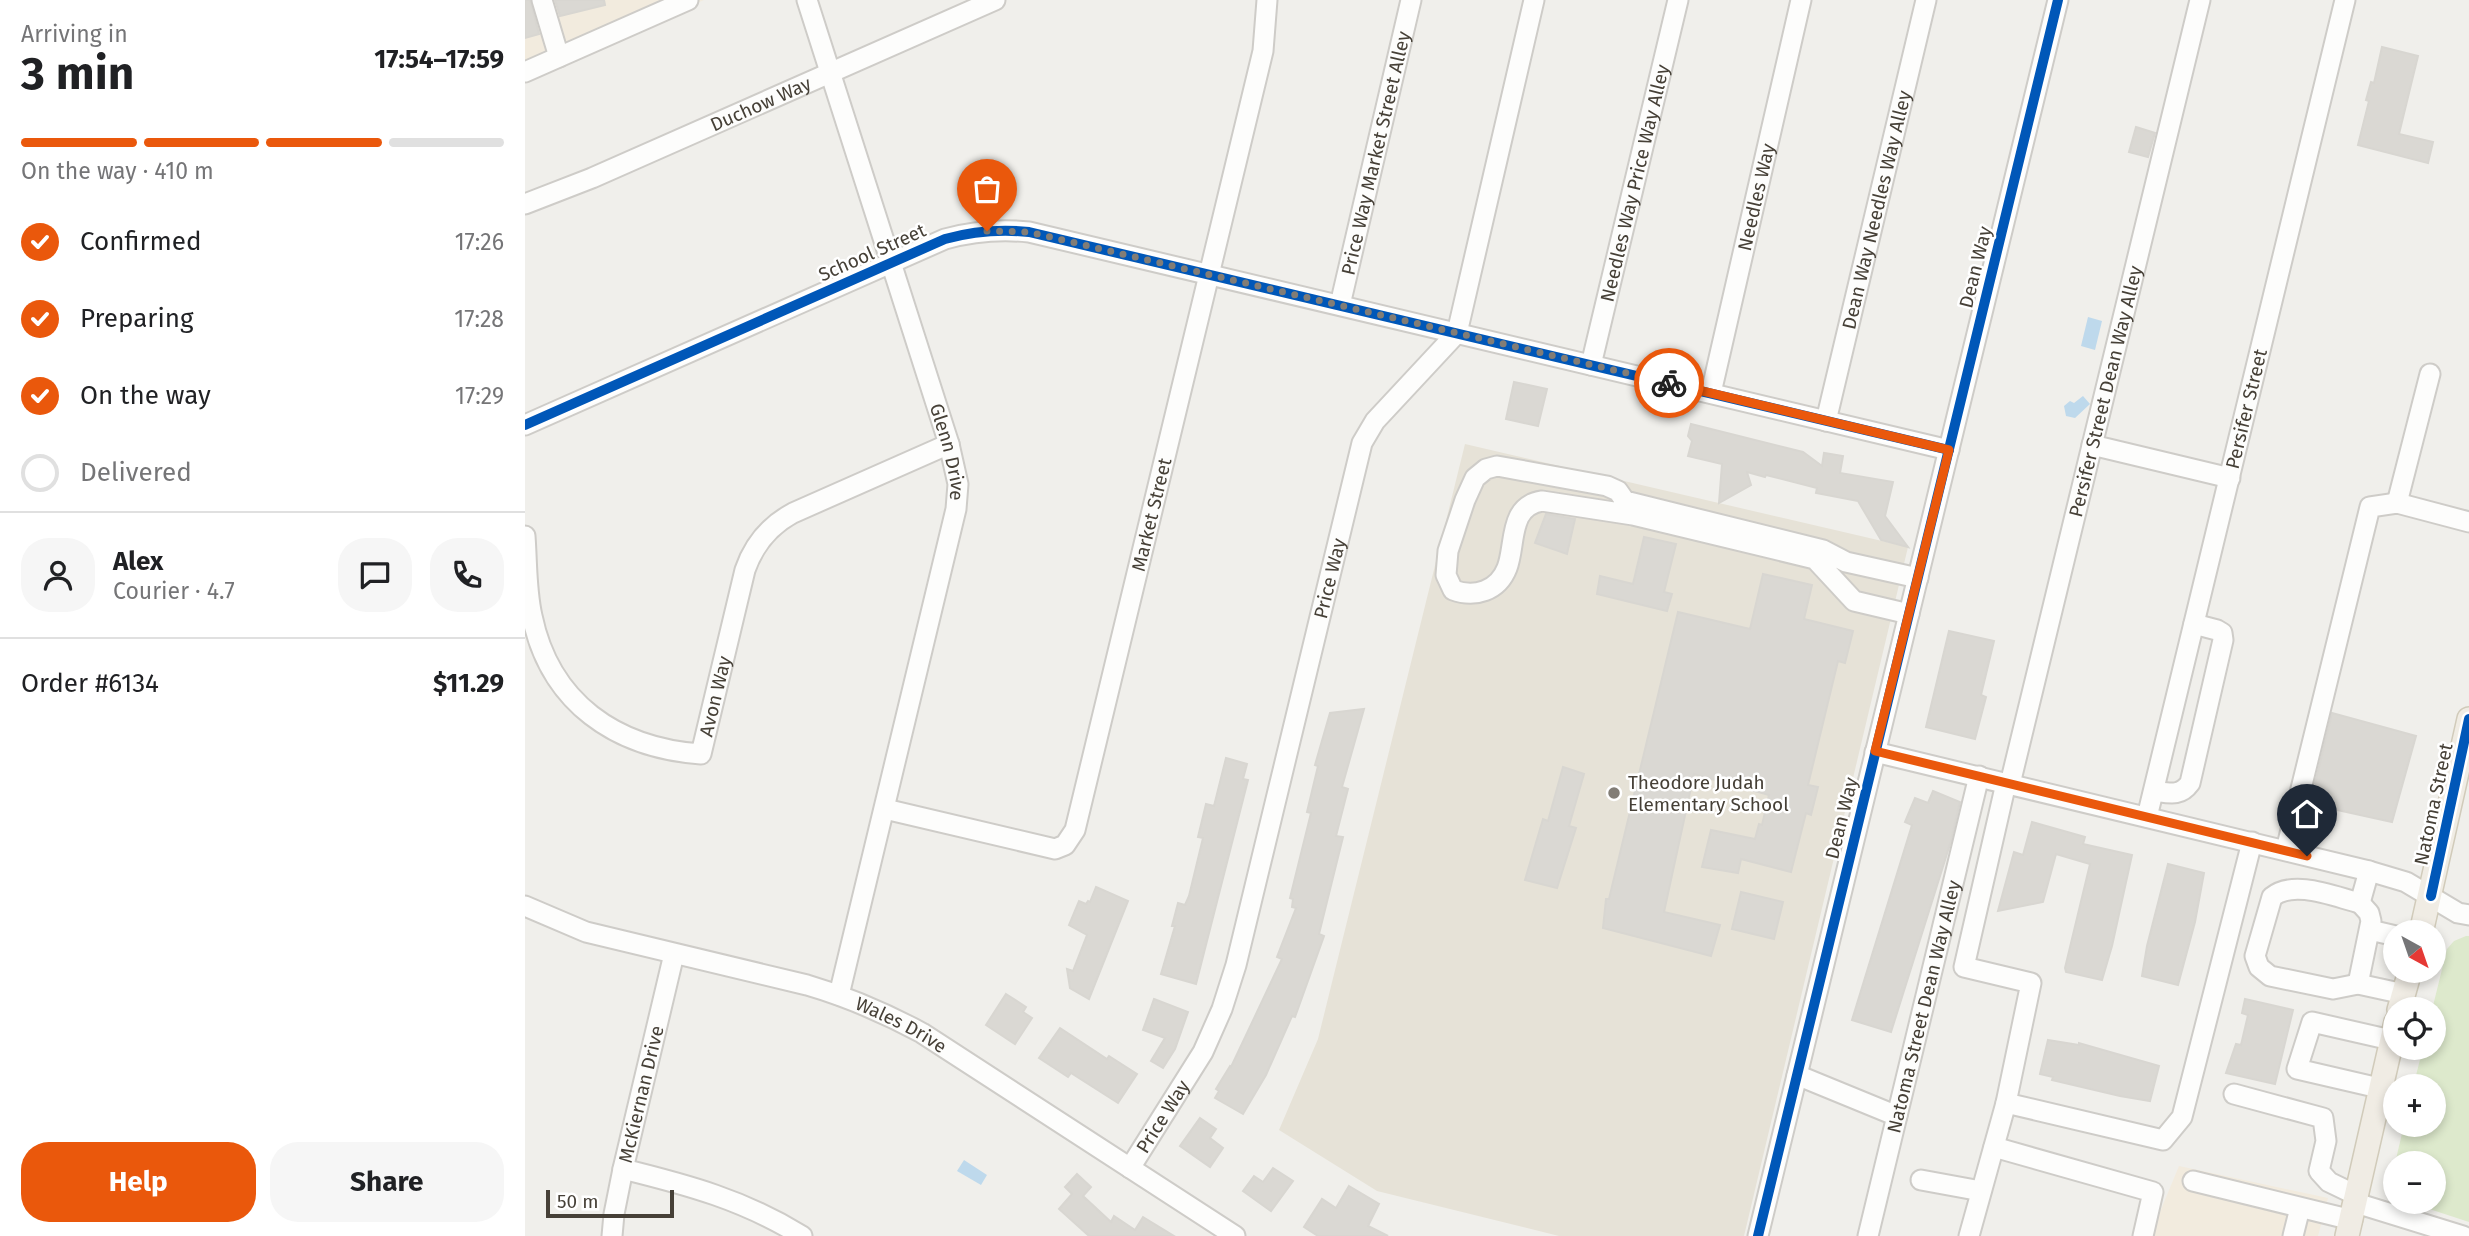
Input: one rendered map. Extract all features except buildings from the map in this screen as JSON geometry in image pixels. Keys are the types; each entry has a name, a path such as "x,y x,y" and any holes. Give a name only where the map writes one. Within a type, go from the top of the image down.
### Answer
{"main road":[{"name":"Natoma Street","path":"2425,920 2469,719"},
{"path":"2353,1214 2386,1060"}],"street":[{"path":"542,0 559,57"},
{"path":"525,72 688,0"},
{"name":"Glenn Drive","path":"807,0 949,444 958,484 956,509 839,995"},
{"name":"Duchow Way","path":"525,204 592,178 995,0"},
{"name":"Market Street","path":"885,809 1055,849 1065,845 1073,836 1263,51 1267,0"},
{"name":"Price Way Market Street Alley","path":"1340,305 1411,0"},
{"name":"Price Way","path":"1130,1168 1203,1052 1237,965 1361,443 1375,421 1457,333 1534,0"},
{"name":"Needles Way Price Way Alley","path":"1591,365 1678,0"},
{"name":"Needles Way","path":"1711,393 1801,0"},
{"name":"Dean Way Needles Way Alley","path":"1826,421 1926,0"},
{"name":"Dean Way","path":"1758,1236 2057,0"},
{"name":"Persifer Street Dean Way Alley","path":"2006,1103 2031,984 1964,967 2200,0"},
{"name":"Persifer Street","path":"2147,817 2345,0"},
{"name":"School Street","path":"525,425 945,239 969,232 1005,230 1029,232 1949,450"},
{"path":"2397,503 2430,374"},
{"name":"Avon Way","path":"525,536 531,614 537,637 558,680 591,715 621,735 654,748 701,754 745,570 761,538 793,513 949,444"},
{"path":"2092,445 2229,478"},
{"path":"1909,614 1854,601 1815,559 1633,515 1542,501 1535,502 1525,510 1517,521 1512,534 1507,568 1496,585 1478,595 1454,590 1446,575 1448,551 1475,478 1486,469 1497,466 1607,486 1618,491 1625,501 1823,550 1846,562 1918,578"},
{"path":"2286,850 2370,507 2397,503 2469,522"},
{"path":"2154,791 2175,794 2185,791 2190,783 2223,639 2222,633 2217,629 2194,624"},
{"path":"1875,751 2369,871 2406,882 2458,913 2469,915"},
{"name":"Natoma Street Dean Way Alley","path":"1868,1236 1979,776"},
{"path":"1969,1236 2006,1103 2163,1140 2182,1117 2252,842"},
{"path":"2360,903 2369,871"},
{"path":"2358,985 2371,921 2369,913 2360,903 2294,887 2279,891 2272,897 2255,956 2259,967 2270,976 2333,989 2358,985 2388,997"},
{"name":"Wales Drive","path":"525,906 586,932 839,995 885,1013 922,1033 1235,1236"},
{"path":"2370,930 2383,933"},
{"name":"McKiernan Drive","path":"613,1236 614,1214 623,1169 674,954"},
{"path":"2379,1088 2297,1069 2312,1022 2383,1030"},
{"path":"1797,1075 1897,1116"},
{"path":"2234,1094 2323,1118 2326,1141 2319,1171 2353,1214"},
{"path":"1994,1147 2153,1192 2143,1236"},
{"path":"623,1169 727,1197 802,1236"},
{"path":"1921,1180 1981,1191"},
{"path":"2193,1181 2299,1208 2353,1214 2463,1236"},
{"path":"2293,1236 2299,1208"}],"shaded area":[{"path":"525,0 704,0 525,80"},
{"name":"Theodore Judah Elementary School","path":"1465,444 1908,547 1744,1236 1559,1236 1377,1191 1279,1130 1318,1039"},
{"path":"2179,1166 2328,1198 2318,1236 2150,1236"}],"green space":[{"path":"2469,936 2469,1222 2445,1214 2446,1151 2398,1151 2401,1137 2446,1137 2446,1074 2416,1074 2420,1060 2446,1060 2446,997 2435,997 2438,984 2447,984 2447,949 2454,941"}],"water":[{"path":"2088,317 2102,321 2095,350 2081,346"},
{"path":"2083,396 2090,404 2075,418 2066,416 2064,406"},
{"path":"964,1160 987,1175 981,1185 957,1171"}],"cycle path":[{"path":"1758,1236 2058,0"},
{"path":"525,425 945,239 977,232 1008,231 1029,232 1949,450"},
{"path":"2431,896 2469,719"}],"way so far":[{"path":"987,231 1029,232 1669,383"}],"place":[{"name":"Theodore Judah Elementary School","path":"1614,793"}],"route":[{"path":"1669,383 1949,450 1875,751 2307,856"}]}
